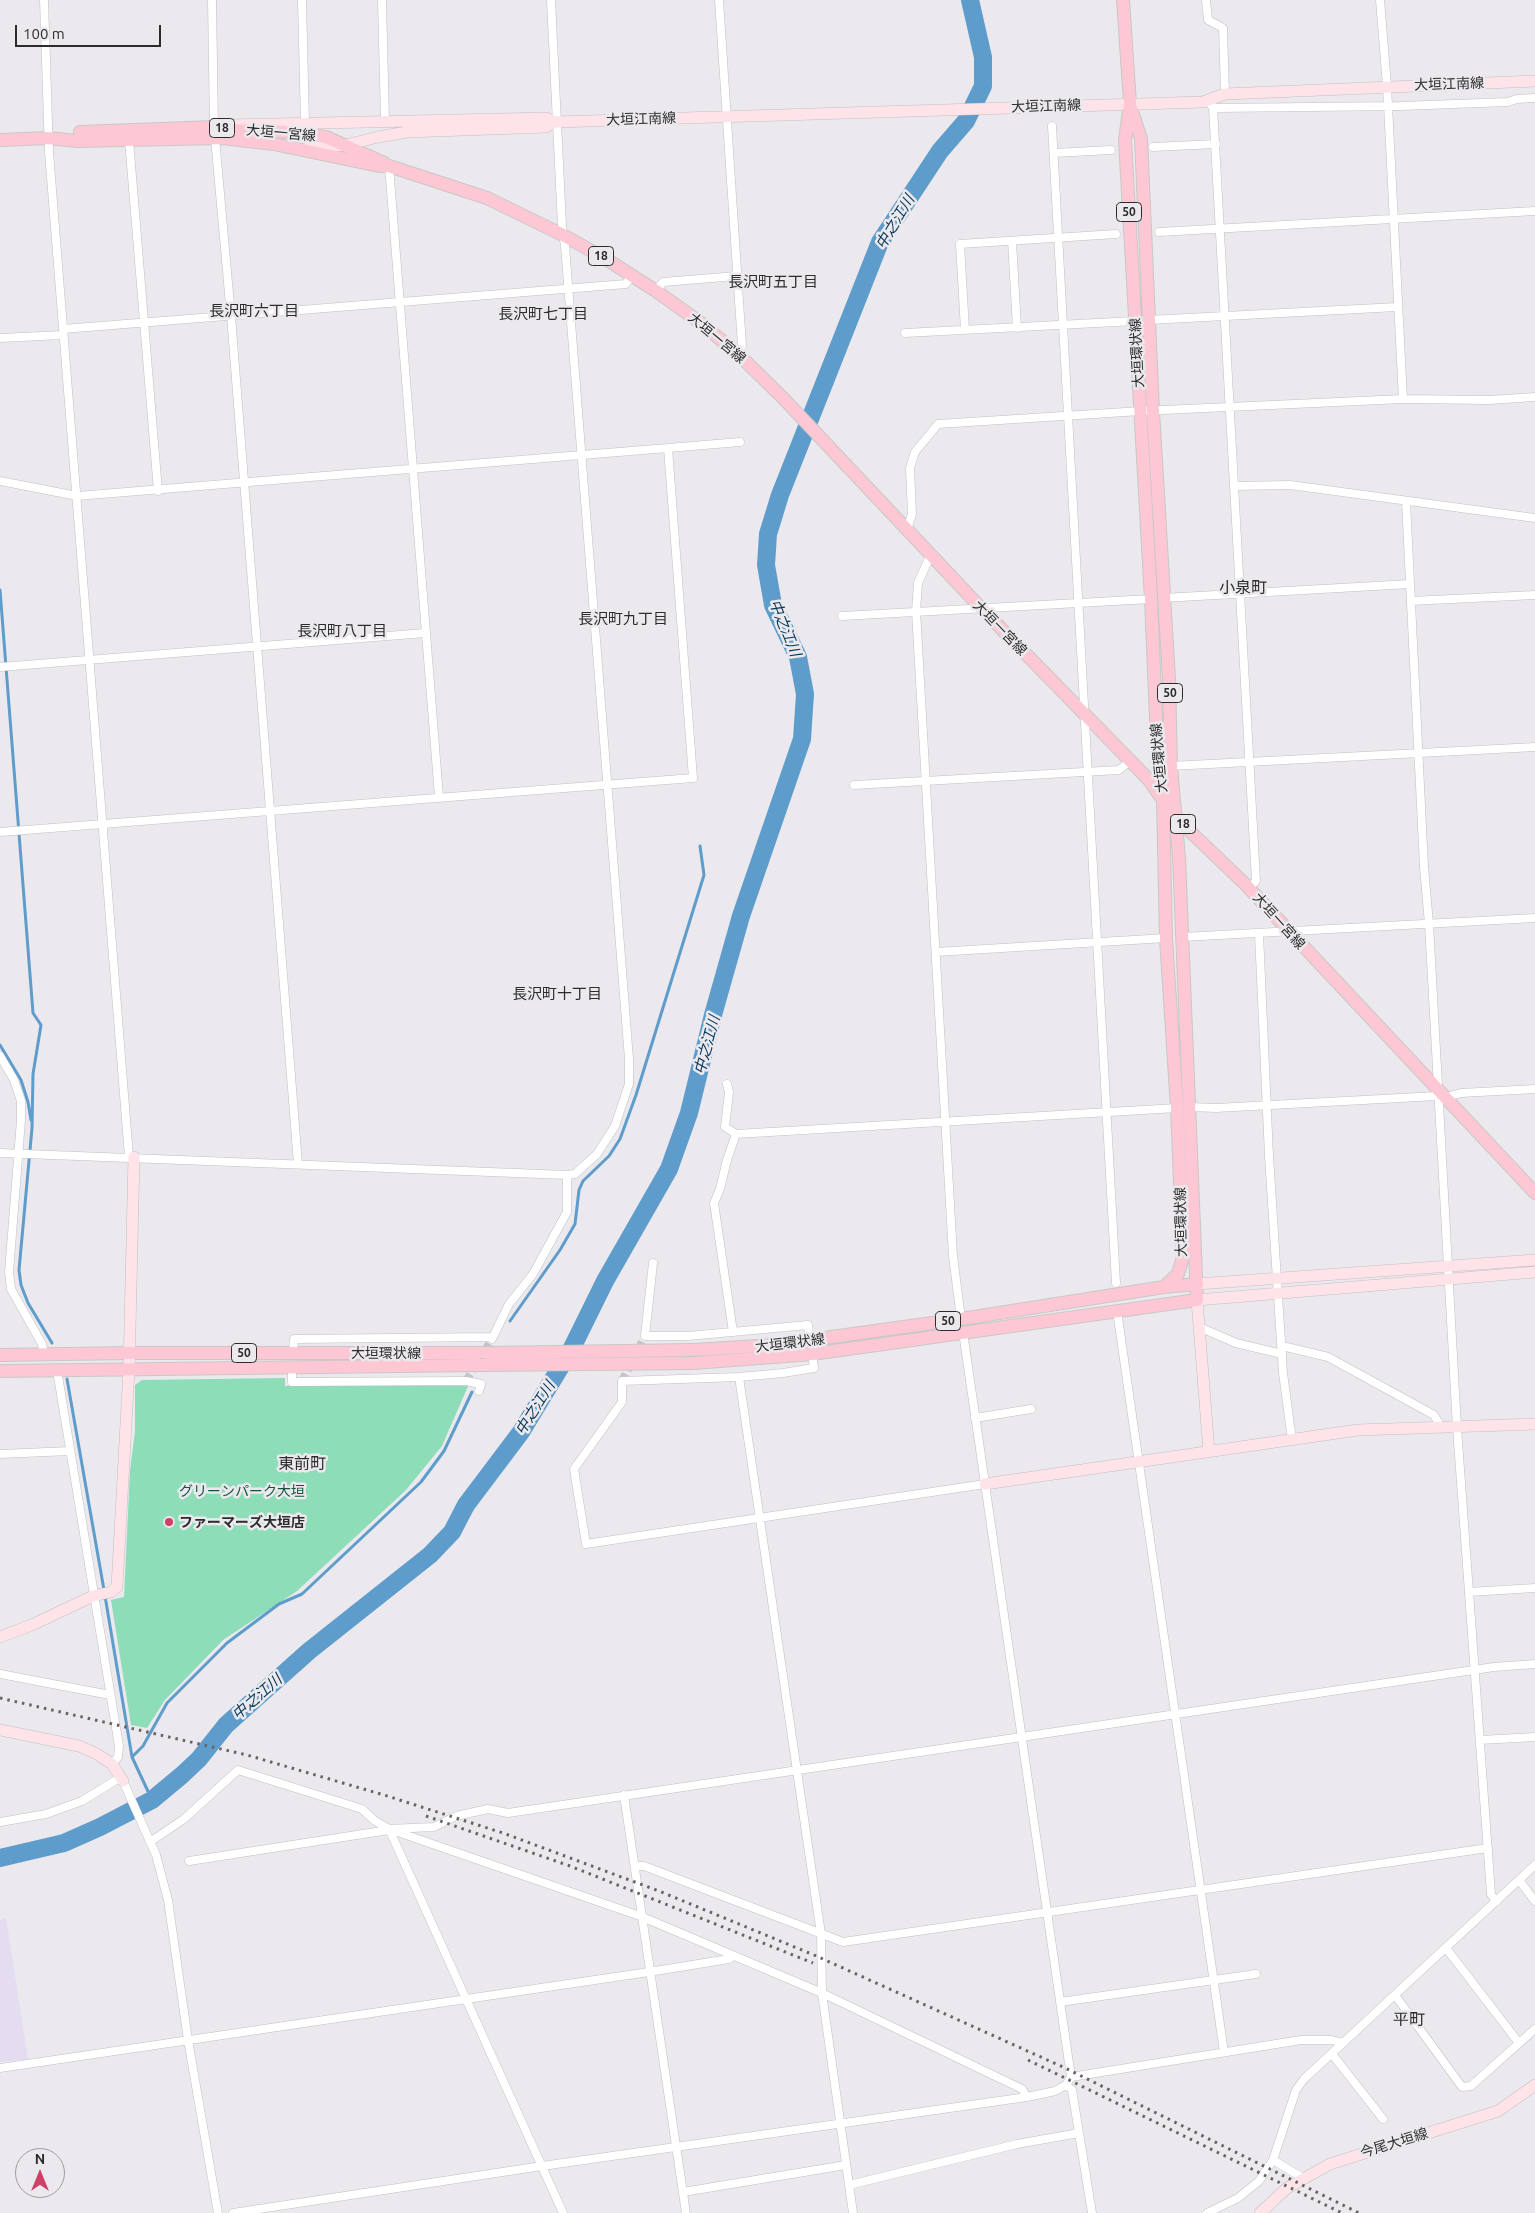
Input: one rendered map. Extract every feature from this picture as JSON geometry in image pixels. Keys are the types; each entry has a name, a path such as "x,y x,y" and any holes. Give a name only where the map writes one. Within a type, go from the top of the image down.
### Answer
{"main road":[{"name":"大垣環状線","path":"1123,0 1130,104 1125,140 1135,321 1147,411"},
{"name":"大垣環状線","path":"1130,104 1141,139 1149,320 1147,411 1157,598 1158,766 1163,799 1166,938 1183,1108 1197,1284"},
{"name":"大垣一宮線","path":"0,140 48,138 78,141 129,140 233,130 288,132 326,137 380,160 389,166 487,198 563,235 656,291 698,321 737,353 783,398 980,608 1148,779 1175,817 1249,888 1535,1193"},
{"name":"大垣一宮線","path":"48,138 78,132 214,132 379,166 389,166"},
{"name":"大垣環状線","path":"0,1371 480,1365 693,1356 811,1347 962,1325 1164,1287 1178,1274 1183,1257 1182,937 1171,766 1169,679 1157,598"},
{"name":"50","path":"1183,1257 1197,1284 1197,1300"},
{"name":"50","path":"1164,1287 1197,1284"},
{"name":"大垣環状線","path":"962,1325 1117,1311 1197,1300"},
{"name":"大垣環状線","path":"0,1355 129,1352 487,1353 693,1356"}],"street":[{"path":"0,1637 96,1596 111,1592 117,1587 129,1369 132,1157 102,824 48,138 44,0"},
{"path":"212,0 214,132 231,316 298,1164"},
{"path":"302,0 305,123"},
{"path":"382,0 385,121"},
{"path":"0,1152 567,1175 576,1174 597,1154 615,1126 630,1084 629,1059 563,235 551,0"},
{"path":"719,0 725,116 742,346 737,353"},
{"path":"1206,0 1208,20 1222,28 1225,94"},
{"path":"1380,0 1387,86 1392,219 1403,399"},
{"name":"大垣江南線","path":"214,132 234,124 546,118 556,122 999,107 1208,104 1225,94 1535,81"},
{"path":"1249,888 1256,881 1219,229 1216,144 1208,104 1387,106 1508,102 1517,99 1535,98"},
{"name":"大垣江南線","path":"296,148 346,145 407,132 546,127 556,122"},
{"path":"1052,126 1116,1283"},
{"path":"129,140 158,491"},
{"path":"1153,147 1216,144"},
{"path":"1054,153 1111,150"},
{"path":"389,166 439,797"},
{"path":"1159,232 1535,211"},
{"path":"965,330 960,244 1116,234"},
{"path":"1012,241 1017,328"},
{"path":"0,338 145,323 568,290 626,284 632,275"},
{"path":"656,291 663,282 737,276"},
{"path":"1149,320 1397,307"},
{"path":"904,334 1135,321"},
{"path":"907,530 912,514 910,468 915,452 938,424 1147,411 1403,399 1489,400 1535,397"},
{"path":"0,481 77,496 158,491 170,487 740,442"},
{"path":"0,832 694,778 668,448"},
{"path":"1234,486 1290,485 1535,518"},
{"path":"1406,501 1418,754 1441,1094 1457,1428 1491,1894 1496,1902"},
{"path":"233,2213 542,2166 1027,2097 1055,2091 1066,2085 1071,2077 952,1256 916,610 918,583 931,554"},
{"path":"842,616 916,610 1079,604 1410,584"},
{"path":"1411,600 1535,595"},
{"path":"0,667 425,633"},
{"path":"1171,766 1535,747"},
{"path":"854,785 1087,773 1119,770 1130,761"},
{"path":"1182,937 1291,933 1535,918"},
{"path":"1259,934 1283,1373 1292,1440"},
{"path":"936,952 1166,938"},
{"path":"0,1056 14,1080 21,1101 19,1152 9,1272 11,1289 42,1344 44,1354"},
{"path":"727,1084 730,1092 725,1127 736,1134 1535,1089"},
{"path":"733,1332 714,1202 720,1189 726,1160 736,1134"},
{"path":"293,1353 294,1339 493,1338 509,1304 533,1274 567,1212 567,1175"},
{"path":"1197,1284 1535,1260"},
{"path":"653,1263 645,1336 688,1336 808,1325 814,1368 739,1377 622,1381 622,1402 574,1469 586,1544 1358,1430 1535,1424"},
{"path":"0,1272 9,1272"},
{"path":"1208,1452 1197,1300 1535,1272"},
{"path":"1117,1311 1224,2052"},
{"path":"1199,1328 1236,1343 1328,1357 1434,1415 1442,1427"},
{"path":"292,1367 292,1382 466,1381 481,1384 479,1391"},
{"path":"57,1370 96,1596 119,1746 118,1756 112,1764"},
{"path":"739,1377 821,1934 822,1993 853,2213"},
{"path":"975,1418 1032,1409"},
{"path":"0,1454 70,1451"},
{"path":"1469,1592 1535,1588"},
{"path":"189,1861 389,1830 434,1827 456,1816 488,1808 508,1813 1475,1670 1535,1664"},
{"path":"0,1674 110,1695"},
{"path":"0,1730 79,1746 97,1754 112,1764 122,1779 161,1868 168,1900 188,2040 218,2213"},
{"path":"1480,1740 1535,1737"},
{"path":"150,1842 184,1819 238,1770 362,1808 375,1821 389,1830 640,1916 822,1993 1022,2089 1027,2097"},
{"path":"0,1822 46,1814 82,1801 122,1779"},
{"path":"624,1796 635,1866 640,1916 686,2213"},
{"path":"389,1830 563,2213"},
{"path":"635,1866 644,1866 843,1942 1488,1848"},
{"path":"1207,2213 1238,2198 1259,2181 1273,2160 1296,2090 1304,2078 1535,1865"},
{"path":"1519,1880 1535,1901"},
{"path":"1446,1948 1519,2043"},
{"path":"0,2068 649,1972 729,1959 733,1956"},
{"path":"1060,2002 1256,1974"},
{"path":"1395,1995 1462,2087 1471,2086 1535,2029"},
{"path":"1071,2077 1301,2040 1332,2040 1343,2043"},
{"path":"1332,2054 1383,2119"},
{"path":"1066,2085 1072,2090 1092,2213"},
{"name":"今尾大垣線","path":"1260,2213 1287,2188 1330,2164 1498,2111 1535,2085"},
{"path":"849,2184 1017,2144 1079,2132"},
{"path":"1273,2160 1303,2178"},
{"path":"683,2192 846,2165"}],"shaded area":[{"path":"6,1918 28,2059 0,2062 0,1920"}],"green space":[{"name":"グリーンパーク大垣","path":"285,1378 285,1386 469,1384 442,1446 406,1490 297,1591 223,1640 165,1700 147,1728 131,1725 111,1600 124,1597 130,1471 135,1431 135,1385 142,1380"}],"waterway":[{"name":"中之江川","path":"0,1858 64,1843 152,1800 199,1759 226,1725 309,1651 430,1555 452,1532 466,1505 521,1432 572,1348 605,1281 669,1169 689,1113 713,1015 741,916 802,739 805,694 798,657 773,605 766,565 768,534 780,495 880,242 940,151 966,121 983,86 983,57 970,0"},
{"path":"0,590 33,1013 41,1025 33,1074 32,1128 19,1270 21,1285 28,1303 52,1343"},
{"path":"510,1321 560,1250 575,1224 579,1190 583,1181 609,1156 620,1139 636,1095 704,875 700,846"},
{"path":"0,1045 21,1080 31,1120"},
{"path":"67,1379 104,1590"},
{"path":"132,1757 143,1746 167,1703 227,1643 279,1604 302,1594 421,1482 444,1451 472,1392"},
{"path":"105,1596 132,1757 152,1800"}],"tunnel":[{"path":"622,1381 645,1336"},
{"path":"466,1381 492,1339"}],"railway":[{"path":"0,1698 247,1755 384,1795 503,1833 659,1891 814,1955 1063,2067 1359,2213"},
{"path":"426,1816 570,1866 813,1963"},
{"path":"1028,2060 1342,2213"}],"place":[{"name":"ファーマーズ大垣店","path":"169,1522"}],"district":[{"name":"長沢町五丁目","path":"773,282"},
{"name":"長沢町六丁目","path":"254,311"},
{"name":"長沢町七丁目","path":"543,314"},
{"name":"小泉町","path":"1243,588"},
{"name":"長沢町九丁目","path":"623,619"},
{"name":"長沢町八丁目","path":"342,631"},
{"name":"長沢町十丁目","path":"557,994"},
{"name":"東前町","path":"302,1464"},
{"name":"平町","path":"1409,2020"}]}
